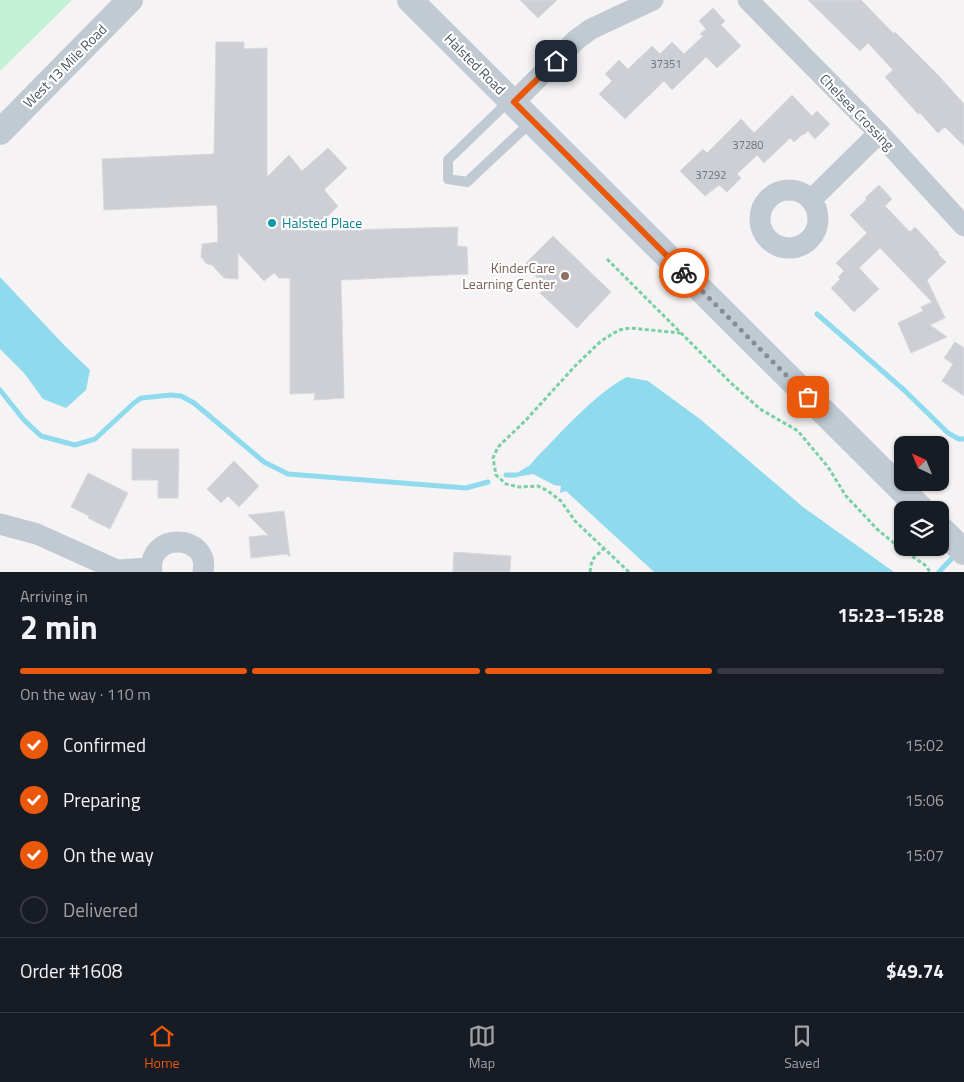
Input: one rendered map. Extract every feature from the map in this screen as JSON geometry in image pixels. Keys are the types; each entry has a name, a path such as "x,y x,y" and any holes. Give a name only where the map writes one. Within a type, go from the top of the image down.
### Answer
{"street":[{"name":"West 13 Mile Road","path":"0,132 130,0"},
{"name":"Halsted Road","path":"410,0 913,501"},
{"path":"512,101 576,40 591,29 653,0"},
{"name":"Chelsea Crossing","path":"748,0 879,134 964,226"},
{"path":"811,200 879,134"},
{"path":"0,524 37,534 117,570 152,570 153,558 158,550 165,545 173,542 191,544 203,558 203,572"},
{"path":"949,537 964,552"}],"lane":[{"path":"512,101 448,160 448,179 468,182 532,121"}],"path":[{"path":"607,260 760,409 798,431 828,467 846,496 878,530 924,565 930,572"},
{"path":"629,572 575,521 561,501 548,491 538,486 519,487 506,484 496,475 493,458 498,447 526,420 576,364 601,341 619,330 630,328 680,332"},
{"path":"590,572 592,560 604,548"}],"green space":[{"path":"0,0 72,0 0,71"}],"water":[{"path":"0,277 90,370 86,390 66,408 43,399 24,373 0,349"},
{"path":"627,377 648,381 700,419 803,507 894,572 654,572 566,491 560,493 561,486 554,485 533,474 516,477 517,473 530,465 590,403"}],"building":[{"path":"520,0 557,0 538,18"},
{"path":"808,0 861,0 939,76 964,104 964,146 945,127 938,133 920,113 918,114 885,77 893,70 868,43 860,51"},
{"path":"713,8 725,21 721,25 741,46 717,68 706,57 672,90 664,81 625,119 599,94 612,81 605,74 619,60 628,69 652,46 660,54 672,42 684,54 703,36 700,34 706,29 699,21"},
{"name":"Halsted Place","path":"216,42 244,42 244,49 267,48 267,177 289,155 302,171 328,148 347,168 324,190 338,206 313,231 458,227 457,246 467,247 468,274 341,280 344,398 314,400 315,393 290,394 290,278 279,278 274,273 264,281 238,253 238,279 224,278 212,265 207,264 201,257 202,244 218,242 217,205 104,210 102,159 214,154"},
{"path":"792,95 812,116 817,111 830,124 815,139 808,131 794,142 790,138 764,163 757,155 737,174 741,178 727,192 719,185 705,196 680,171 703,149 707,153 741,119 754,133"},
{"path":"879,185 892,199 885,206 910,232 915,227 946,262 927,280 945,318 930,325 947,337 911,353 898,323 923,311 921,307 932,302 880,248 859,268 879,289 854,312 831,288 840,279 838,277 844,271 836,263 867,233 850,215"},
{"name":"KinderCare Learning Center","path":"553,236 611,292 577,328 540,293 547,287 524,265"},
{"path":"955,342 964,348 964,396 942,381 953,364 944,358"},
{"path":"132,449 179,449 178,498 158,498 158,480 132,480"},
{"path":"234,461 259,486 239,507 228,496 221,503 207,489"},
{"path":"88,473 128,493 110,529 71,507"},
{"path":"284,511 290,557 287,554 251,558 249,537 268,535 248,515"},
{"path":"454,552 511,556 510,572 453,572"}],"waterway":[{"path":"817,314 904,390 948,433 959,439 964,439"},
{"path":"0,390 24,420 41,436 75,445 95,439 141,398 171,395 181,396 194,403 264,462 288,474 466,488 488,482"},
{"path":"506,475 516,475"},
{"path":"939,572 956,554"}],"way so far":[{"path":"684,273 808,397"}],"place":[{"name":"Halsted Place","path":"272,223"},
{"name":"KinderCare Learning Center","path":"565,276"}],"route":[{"path":"556,61 514,102 684,273"}]}
